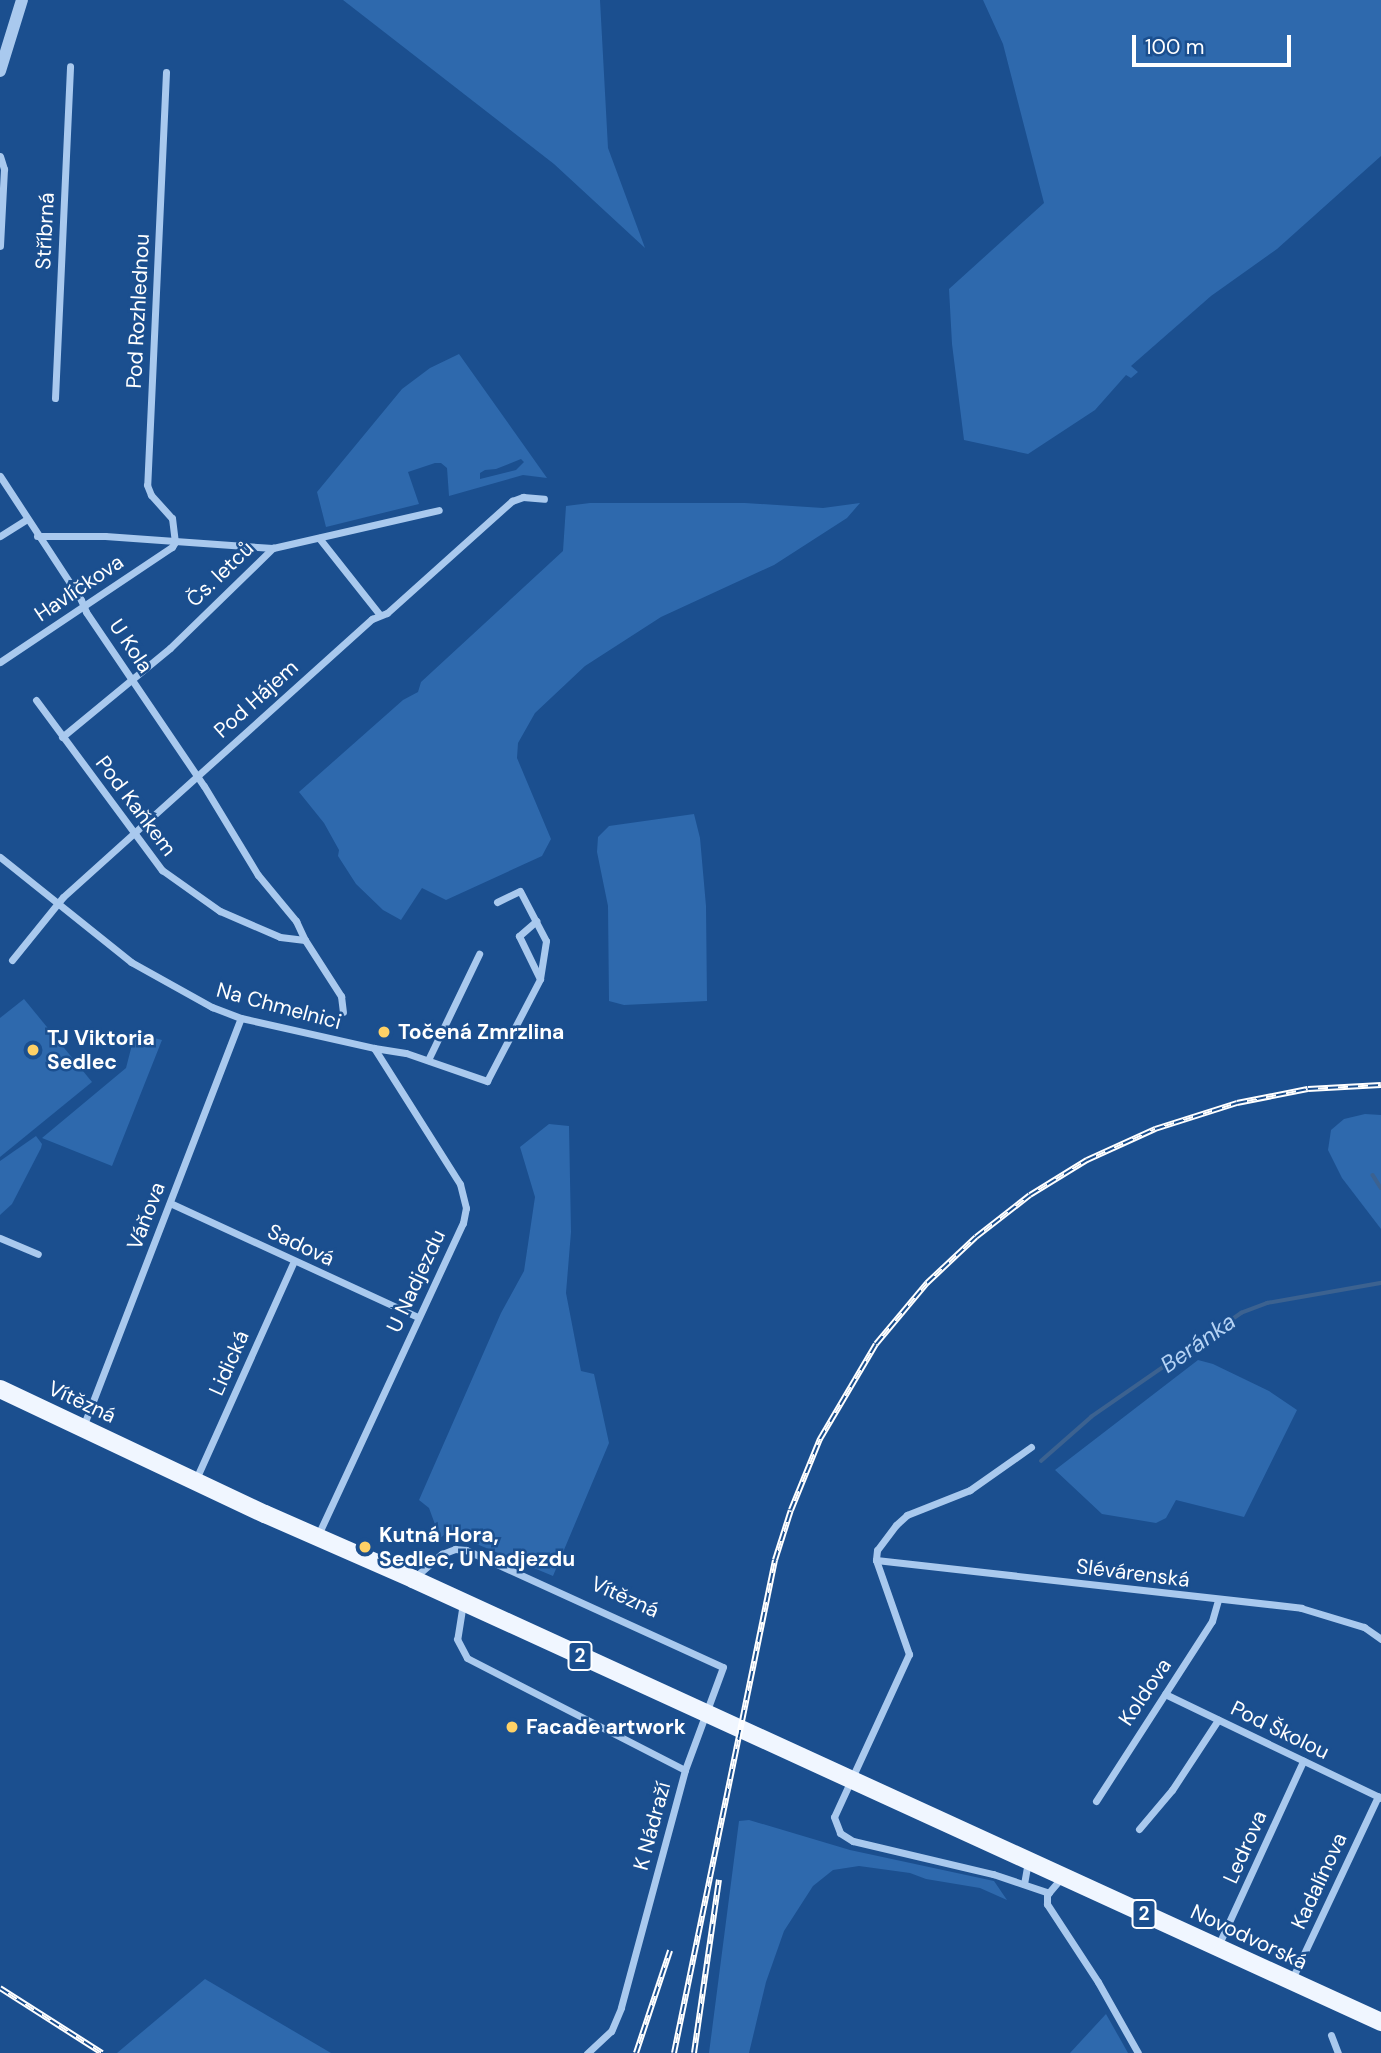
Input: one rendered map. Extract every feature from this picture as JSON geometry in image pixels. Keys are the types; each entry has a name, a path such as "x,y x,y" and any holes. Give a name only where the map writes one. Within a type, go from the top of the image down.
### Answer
{"main road":[{"name":"Vítězná","path":"0,1389 317,1538 413,1578 671,1700 906,1806"},
{"name":"Novodvorská","path":"906,1806 1381,2022"}],"street":[{"path":"0,71 22,0"},
{"name":"Stříbrná","path":"55,398 70,66"},
{"name":"Pod Rozhlednou","path":"166,72 147,485 151,495 172,518 175,542"},
{"path":"0,156 4,169 0,246"},
{"name":"U Kola","path":"0,476 26,520 196,776"},
{"name":"Pod Hájem","path":"12,960 59,903 372,619 380,615 512,500 523,497 544,499"},
{"name":"Čs. letců","path":"62,737 170,648 273,548 439,510"},
{"path":"0,536 26,520"},
{"path":"37,536 105,536 273,548"},
{"path":"319,538 380,615"},
{"name":"Havlíčkova","path":"0,662 172,547 175,542"},
{"name":"Pod Kaňkem","path":"36,700 162,870 213,907 281,937 304,940"},
{"path":"196,776 258,875 296,921 304,940 341,996 343,1012"},
{"name":"Na Chmelnici","path":"0,857 123,956 159,980 212,1007 241,1018 406,1053 487,1081 540,979 546,941 520,891 497,902"},
{"path":"536,921 519,936 540,979"},
{"path":"428,1060 479,954"},
{"name":"Váňova","path":"83,1427 241,1018"},
{"name":"U Nadjezdu","path":"317,1538 463,1223 465,1199 460,1184 374,1048"},
{"name":"Sadová","path":"170,1203 418,1317"},
{"path":"1,1241 38,1254"},
{"name":"Lidická","path":"196,1480 294,1261"},
{"path":"1031,1447 970,1490 907,1516 896,1525 877,1550 876,1560 909,1654 834,1817 840,1833 853,1841 1024,1884 1049,1893"},
{"name":"Vítězná","path":"413,1578 442,1554 455,1549 466,1550 723,1667 685,1770"},
{"name":"Slévárenská","path":"876,1560 1301,1608 1364,1627 1381,1639"},
{"name":"Koldova","path":"1096,1801 1212,1621 1218,1600"},
{"name":"K Nádraží","path":"463,1602 457,1639 467,1658 685,1770 621,2008 611,2031 586,2053"},
{"name":"Pod Školou","path":"1165,1694 1380,1797"},
{"path":"1139,1829 1172,1790 1217,1720"},
{"name":"Ledrova","path":"1218,1947 1303,1761"},
{"name":"Kadalínova","path":"1291,1981 1380,1797"},
{"path":"1024,1884 1028,1861"},
{"path":"1062,1876 1046,1899 1049,1908 1098,1982 1138,2053"},
{"path":"1331,2035 1336,2052"}],"shaded area":[{"path":"343,0 600,0 608,148 645,248 554,164"},
{"path":"983,0 1381,0 1381,156 1277,249 1211,296 1131,366 1138,372 1131,378 1126,375 1095,410 1028,454 964,440 952,344 949,289 1044,203 1003,44"},
{"path":"459,354 547,478 523,475 449,496 447,468 441,463 435,463 408,472 419,504 326,527 317,492 402,389 430,368","holes":["521,459 524,462 516,470 480,479 480,473 485,470 496,469"]},
{"path":"590,503 745,503 823,508 860,503 847,518 774,565 661,617 585,666 535,713 518,743 517,758 551,839 542,856 446,900 422,888 401,920 383,910 356,884 338,856 339,850 324,823 299,792 403,700 418,692 421,682 563,551 566,506"},
{"path":"694,814 700,838 706,906 707,1001 624,1005 609,1001 608,906 597,852 598,837 609,826"},
{"name":"TJ Viktoria Sedlec","path":"24,999 92,1082 0,1157 0,1018"},
{"path":"135,1033 162,1040 112,1166 42,1138 126,1068"},
{"path":"1365,1114 1381,1115 1381,1229 1342,1178 1328,1150 1331,1130 1344,1119"},
{"path":"549,1124 569,1126 571,1232 566,1293 581,1371 594,1374 609,1443 553,1576 448,1532 440,1538 429,1508 419,1500 501,1313 524,1271 535,1197 520,1147"},
{"path":"36,1136 42,1144 41,1148 12,1204 0,1215 0,1161"},
{"path":"1198,1360 1213,1364 1269,1391 1297,1410 1244,1517 1176,1500 1166,1518 1156,1523 1102,1514 1055,1470"},
{"path":"749,1820 850,1850 994,1881 1007,1900 980,1888 926,1879 910,1873 859,1866 833,1870 813,1886 784,1931 766,1982 749,2053 709,2053 739,1821"},
{"path":"205,1979 331,2053 117,2053"},
{"path":"1106,2014 1128,2053 1070,2053"}],"waterway":[{"path":"1373,1175 1381,1188"},
{"name":"Beránka","path":"1041,1461 1091,1417 1241,1313 1267,1303 1381,1283"}],"railway":[{"path":"674,2053 775,1560 791,1510 820,1439 876,1344 927,1283 976,1237 1030,1195 1087,1160 1155,1129 1237,1103 1308,1089 1381,1085"},
{"path":"694,2053 719,1880"},
{"path":"636,2053 670,1951"},
{"path":"0,1988 102,2053"}],"place":[{"name":"Točená Zmrzlina","path":"384,1032"},
{"name":"TJ Viktoria Sedlec","path":"33,1050"},
{"name":"Kutná Hora, Sedlec, U Nadjezdu","path":"365,1547"},
{"name":"Facade artwork","path":"512,1727"}]}
